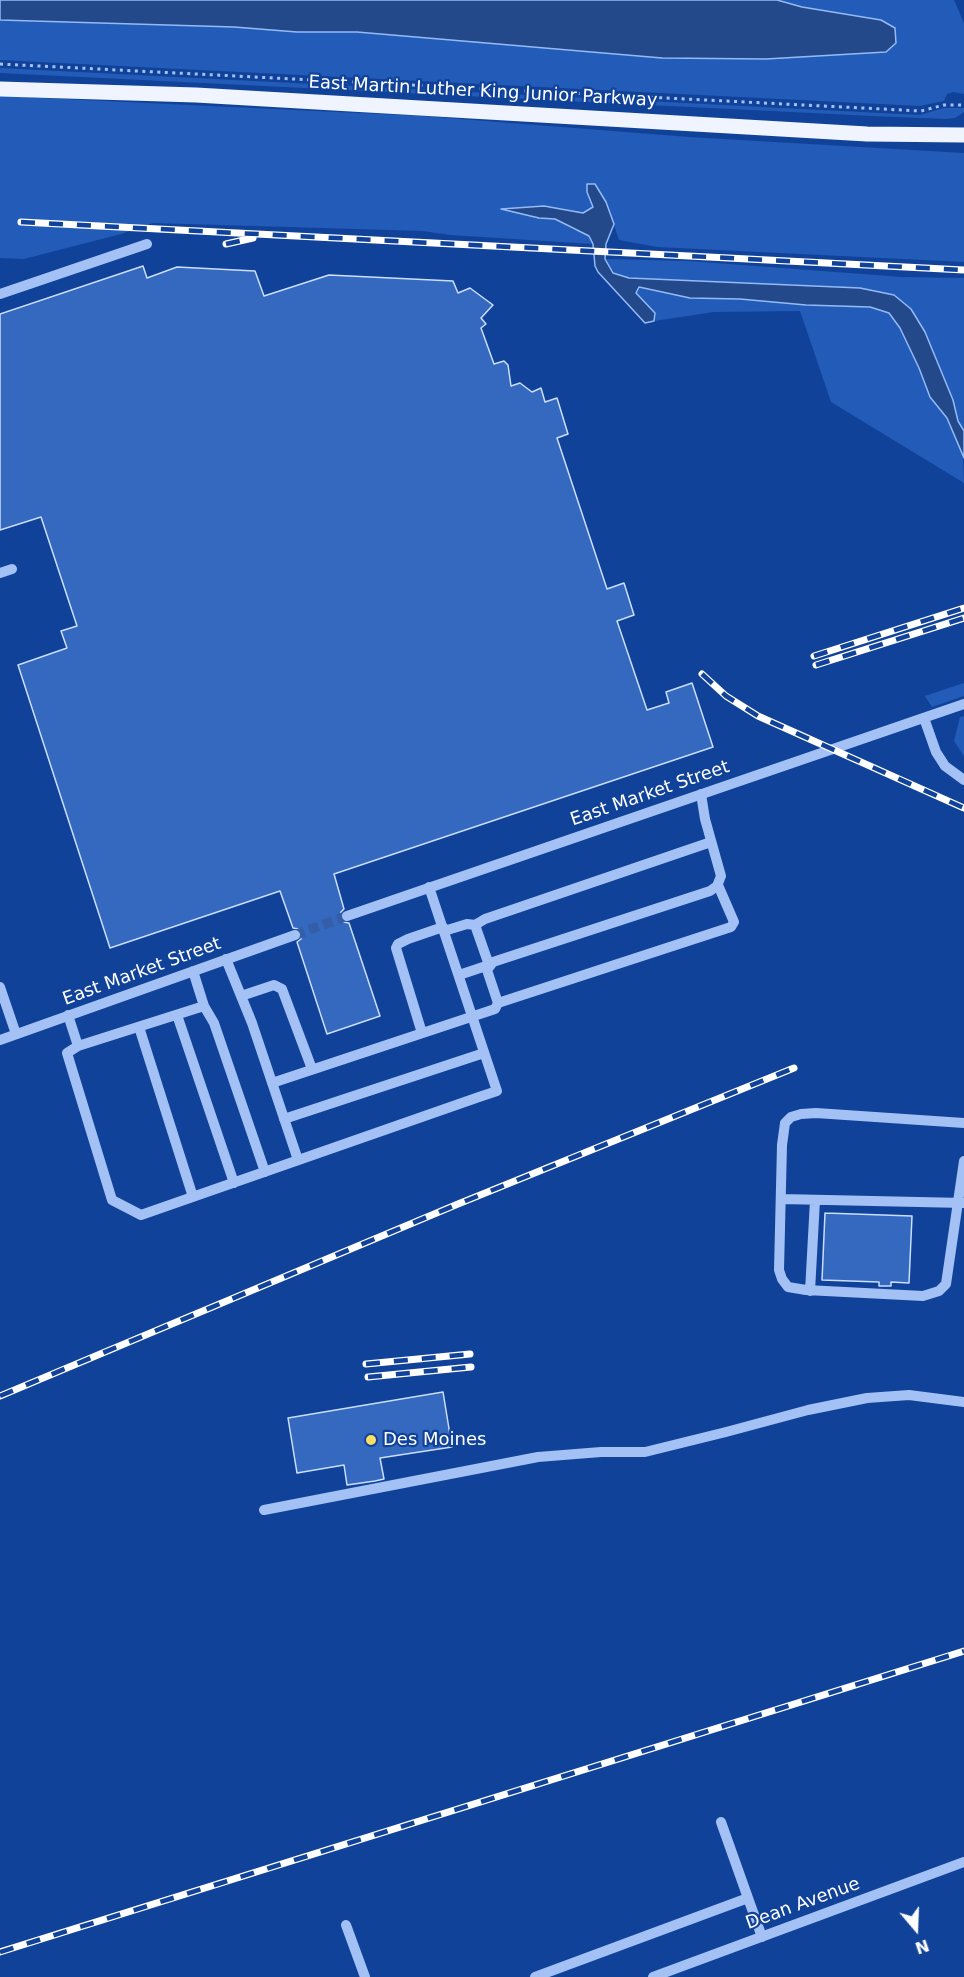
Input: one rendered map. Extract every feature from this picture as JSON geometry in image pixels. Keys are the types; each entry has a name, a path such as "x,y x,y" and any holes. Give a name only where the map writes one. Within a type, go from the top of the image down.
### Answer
{"main road":[{"name":"East Martin Luther King Junior Parkway","path":"0,89 196,95 856,133 964,135"}],"street":[{"path":"0,294 147,244"},
{"path":"0,573 12,569"},
{"name":"East Market Street","path":"347,916 964,704"},
{"path":"924,718 936,752 945,766 964,780"},
{"path":"459,975 568,935 710,891 718,885 721,876 705,819 701,794"},
{"path":"422,1033 396,948 398,944 443,929 466,924 475,925 485,919 711,842"},
{"path":"272,1083 495,1009 498,1003 731,927 734,922 718,885"},
{"path":"204,1006 78,1046 67,1053 112,1200 141,1215 497,1091 429,887"},
{"path":"475,925 489,965 488,975 498,1003"},
{"name":"East Market Street","path":"0,1040 295,935"},
{"path":"226,959 242,996 298,1160"},
{"path":"193,971 204,1006 214,1023 265,1172"},
{"path":"242,996 274,985 282,989 312,1069"},
{"path":"0,987 16,1034"},
{"path":"177,1015 234,1183"},
{"path":"68,1016 78,1046"},
{"path":"139,1027 193,1197"},
{"path":"284,1119 484,1053"},
{"path":"964,1124 816,1113 791,1117 785,1123 779,1270 782,1279 788,1287 810,1291 923,1296 939,1291 946,1284 961,1203 964,1161"},
{"path":"781,1199 961,1203"},
{"path":"810,1291 815,1200"},
{"path":"264,1510 538,1457 601,1452 645,1452 808,1410 867,1398 909,1395 964,1402"},
{"path":"721,1822 762,1937"},
{"name":"Dean Avenue","path":"653,1977 964,1862"},
{"path":"535,1977 748,1898"},
{"path":"346,1925 365,1977"},
{"path":"567,1965 571,1977"}],"path":[{"path":"0,64 921,111 944,105 964,105"}],"shaded area":[{"path":"0,0 777,0 802,7 881,20 895,28 896,43 886,52 766,59 662,58 357,32 297,32 234,27 0,20"},
{"path":"777,0 954,0 964,23 964,94 953,92 947,94 944,101 920,106 0,60 0,20 234,27 297,32 357,32 662,58 766,59 802,7"},
{"path":"0,68 920,115 944,108 964,108 964,112 955,118 946,119 872,116 0,73"},
{"path":"0,96 422,116 689,137 964,153 964,262 657,247 619,240 606,202 595,185 588,184 587,192 593,207 583,213 564,209 539,218 555,219 580,231 589,236 593,244 450,235 423,231 153,223 121,234 24,259 0,258"},
{"path":"587,184 595,184 606,202 614,224 606,244 605,259 613,273 629,278 860,288 894,295 911,309 925,332 953,400 958,421 964,431 964,458 947,418 930,397 900,328 889,313 870,307 690,298 639,287 636,293 655,313 654,321 645,323 598,272 595,266 593,244 589,236 555,219 539,218 501,209 544,206 583,213 593,207 587,192"},
{"path":"605,259 689,261 902,277 964,278 964,431 958,421 953,400 925,332 911,309 894,295 822,286 629,278 613,273"},
{"path":"639,287 690,298 870,307 889,313 900,328 930,397 947,418 963,453 964,483 831,402 800,311 714,312 654,321 655,313 636,293"},
{"path":"964,683 964,696 932,707 925,696"},
{"path":"964,716 964,756 954,741 960,717"}],"building":[{"path":"143,266 147,278 177,267 255,271 264,296 329,275 453,281 458,293 470,288 493,305 481,318 486,324 481,328 494,364 504,361 508,365 511,386 520,383 532,392 541,388 545,402 557,398 568,434 557,438 607,589 624,583 634,615 617,621 647,710 669,703 666,692 692,683 713,747 334,874 344,909 340,918 343,922 349,923 380,1016 327,1034 297,942 301,939 302,933 299,929 293,928 280,891 110,948 18,665 67,648 61,631 77,626 41,517 0,530 0,314"},
{"path":"825,1213 912,1216 909,1283 891,1282 891,1286 879,1286 879,1282 822,1280"},
{"name":"Des Moines","path":"443,1392 452,1447 380,1458 384,1479 375,1481 347,1485 344,1465 297,1473 288,1418"}],"tunnel":[{"path":"295,935 347,916"}],"railway":[{"path":"21,222 964,270"},
{"path":"226,244 253,238"},
{"path":"814,656 964,608"},
{"path":"816,665 964,618"},
{"path":"702,674 726,696 758,716 964,808"},
{"path":"0,1396 458,1204 794,1068"},
{"path":"366,1364 470,1354"},
{"path":"368,1377 471,1367"},
{"path":"0,1952 964,1651"}],"place":[{"name":"Des Moines","path":"371,1440"}]}
